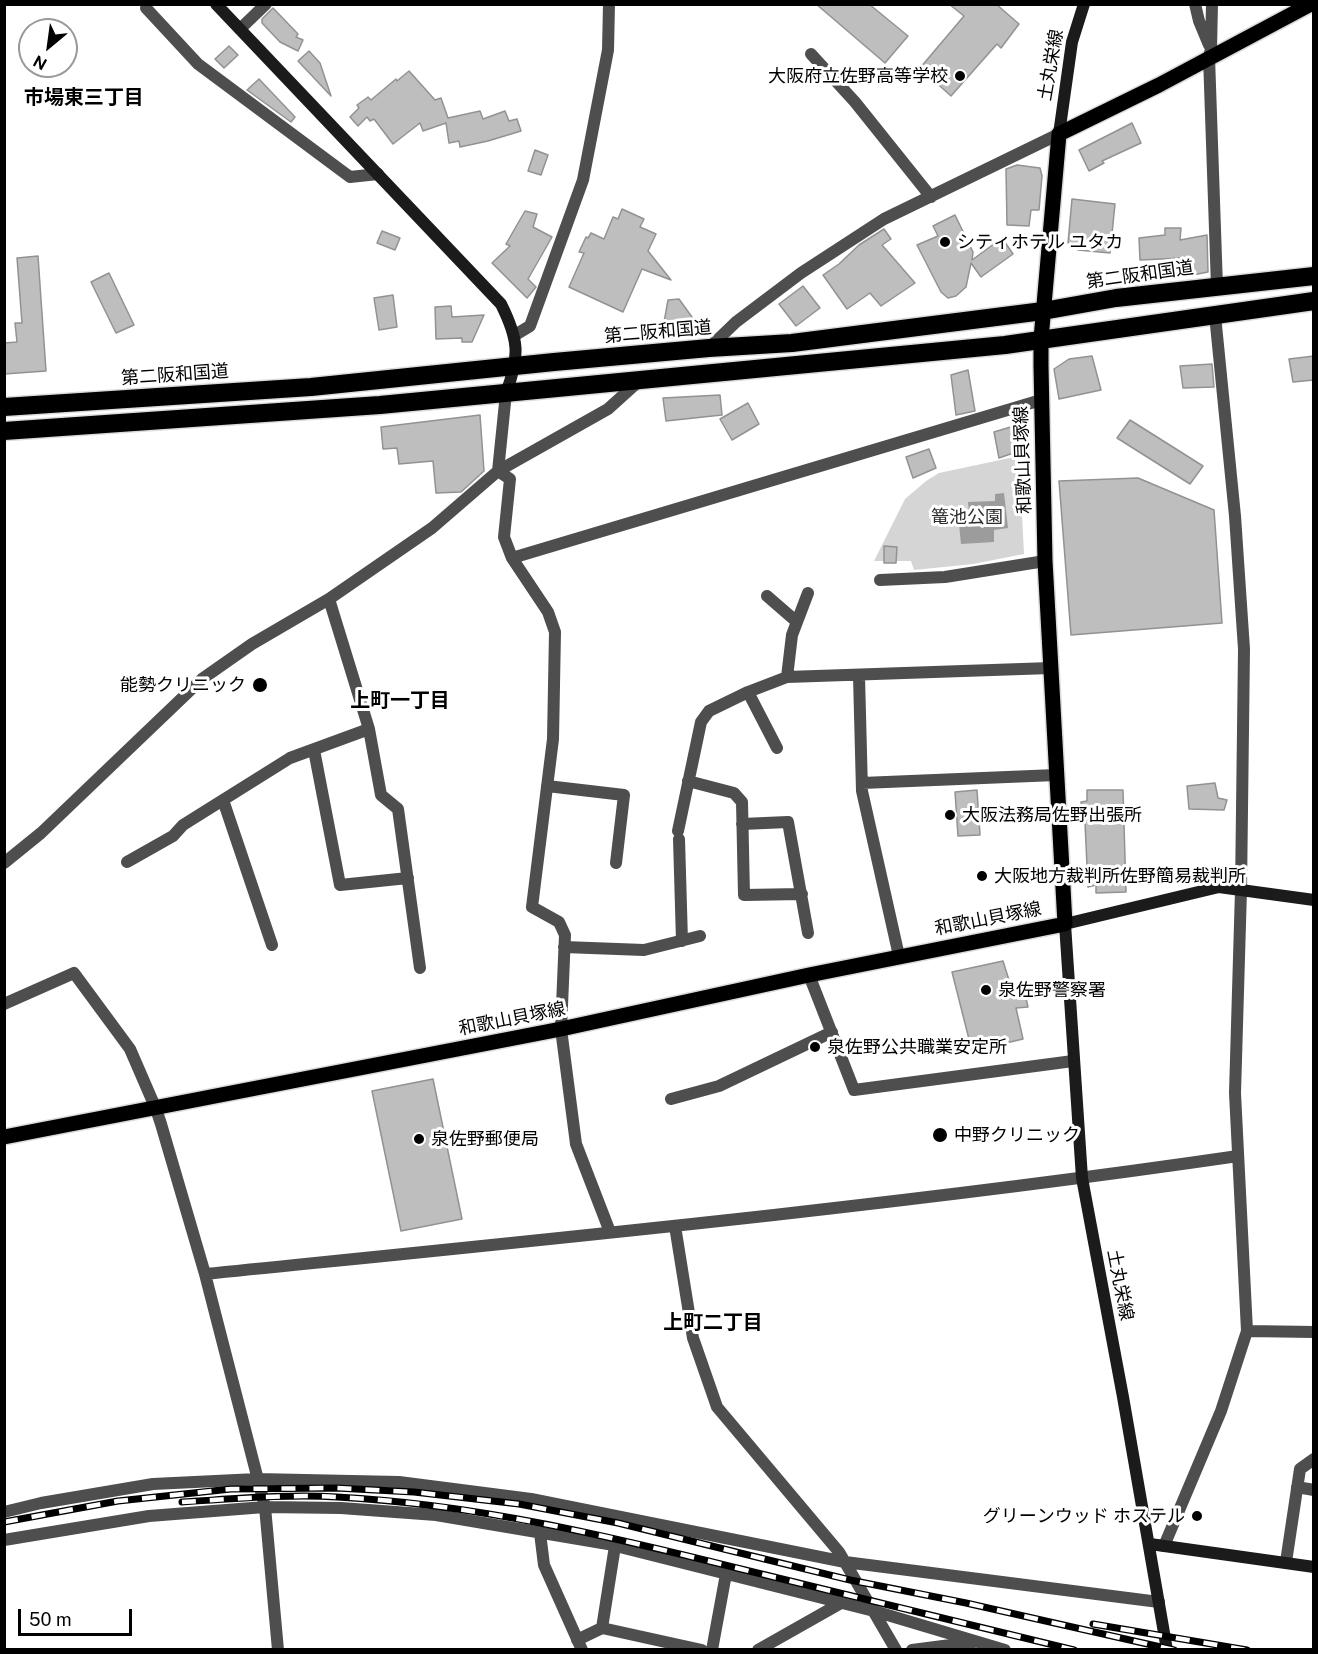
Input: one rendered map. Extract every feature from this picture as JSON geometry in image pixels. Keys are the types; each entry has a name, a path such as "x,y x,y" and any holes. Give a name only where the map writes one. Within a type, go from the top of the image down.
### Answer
{"highway":[{"name":"第二阪和国道","path":"4,406 299,388 709,348 792,343 1043,311 1116,298 1314,276"},
{"path":"4,431 368,406 1012,344 1314,301"}],"main road":[{"path":"1059,134 1159,85 1210,53 1311,9"},
{"name":"和歌山貝塚線","path":"4,1137 561,1029 899,956 1065,924 1045,561 1041,400 1041,339 1059,134"}],"street":[{"path":"216,4 501,304 514,335 516,368 506,393 498,471"},
{"path":"240,29 266,4"},
{"path":"514,335 530,326 583,180 608,50 609,4"},
{"name":"土丸栄線","path":"1059,134 1072,42 1084,4"},
{"path":"1195,4 1210,53"},
{"path":"1212,4 1210,53 1217,286"},
{"path":"146,8 198,64 350,177 378,174"},
{"path":"811,54 855,102 931,197"},
{"path":"709,348 736,322 801,273 884,219 1059,134"},
{"path":"1164,1546 1221,1411 1248,1331 1235,1093 1241,891 1244,649 1235,516 1215,315"},
{"path":"4,863 41,833 202,680 252,644 329,599 432,528 498,471 608,409 639,381"},
{"path":"512,558 1041,400"},
{"path":"498,471 510,479 504,537 512,558 549,612 555,632 553,739 531,907 559,922 565,935 561,1029 576,1144 610,1232"},
{"path":"880,580 945,577 1045,561"},
{"path":"787,676 792,634 808,593"},
{"path":"767,596 797,622"},
{"path":"329,599 369,729 381,795 398,809 420,968"},
{"path":"682,941 678,835 701,722 709,711 787,676 859,676 1051,668"},
{"path":"859,676 862,783 899,956"},
{"path":"748,692 777,748"},
{"path":"127,862 173,836 183,825 290,758 369,729"},
{"path":"314,750 340,885 408,878"},
{"path":"862,783 1056,775"},
{"path":"688,782 734,793 742,802 744,896 802,894"},
{"path":"547,786 624,795 616,863"},
{"path":"223,800 272,945"},
{"path":"742,824 788,822 808,933"},
{"path":"1065,924 1219,887 1314,900"},
{"name":"土丸栄線","path":"1065,924 1082,1178 1150,1544 1167,1650"},
{"path":"564,946 644,950 700,936"},
{"path":"4,1004 74,973 130,1049 156,1109 205,1274 266,1507 278,1650"},
{"path":"809,975 854,1090 1074,1061"},
{"path":"671,1099 719,1086 832,1032"},
{"path":"205,1274 675,1226 1082,1178 1238,1155"},
{"path":"675,1226 693,1338 717,1407 839,1552 896,1650"},
{"path":"1248,1331 1314,1332"},
{"path":"1286,1562 1300,1469 1314,1459"},
{"path":"4,1512 41,1503 153,1484 257,1479 399,1482 531,1499 845,1562 1159,1602"},
{"path":"1297,1487 1314,1490"},
{"path":"4,1540 149,1516 266,1507 341,1508 436,1515 615,1546 874,1611 1005,1650"},
{"path":"540,1533 544,1565 580,1645 602,1628 615,1546"},
{"path":"1150,1544 1314,1567"},
{"path":"712,1650 726,1574"},
{"path":"758,1650 841,1603"},
{"path":"602,1628 702,1650"},
{"path":"912,1650 979,1642"}],"green space":[{"name":"篭池公園","path":"1019,456 1024,554 973,564 914,570 911,561 874,561 905,499 926,481 939,473"}],"shaded area":[{"path":"1004,493 1008,528 994,530 994,542 961,544 958,514 969,513 968,502 995,501 995,494"}],"building":[{"path":"816,4 869,4 908,36 885,63"},
{"path":"949,4 996,4 1019,24 1001,48 997,44 951,96 920,68 964,16"},
{"path":"273,8 298,34 296,37 303,40 298,51 280,42 262,23 262,19"},
{"path":"229,46 238,55 224,68 215,59"},
{"path":"309,51 320,63 331,96 298,61"},
{"path":"409,71 435,100 441,98 448,118 480,111 483,119 505,111 509,121 517,119 521,131 460,147 459,141 449,143 446,123 423,131 420,123 393,144 374,119 370,121 367,117 358,126 350,117 359,108 357,105 368,97 371,100"},
{"path":"259,79 295,117 291,122 247,90"},
{"path":"1132,123 1141,143 1102,161 1104,163 1089,171 1079,150"},
{"path":"535,150 548,155 541,175 528,171"},
{"path":"1017,165 1040,168 1042,176 1039,210 1031,210 1029,226 1007,225 1006,169"},
{"path":"1072,199 1115,204 1110,253 1078,250 1078,244 1068,243"},
{"path":"622,209 644,219 640,227 656,234 648,251 671,280 642,269 623,312 569,287 584,253 579,252 586,237 588,238 591,233 604,239 613,217 618,219"},
{"path":"525,211 537,214 533,227 552,237 528,279 536,287 527,298 492,263 510,246 506,244"},
{"path":"955,215 973,252 972,260 1002,238 1013,254 981,277 971,263 966,287 956,296 948,298 941,292 917,245 938,236 933,226"},
{"path":"1165,228 1181,228 1180,240 1207,235 1208,272 1193,275 1192,261 1183,260 1183,258 1140,260 1139,238 1165,235"},
{"path":"884,229 891,239 882,245 915,283 881,306 870,293 847,309 823,275 859,245"},
{"path":"382,231 400,238 395,250 377,243"},
{"path":"38,256 46,371 4,374 4,343 17,342 15,323 22,323 17,258"},
{"path":"109,273 134,325 116,333 91,282"},
{"path":"803,286 820,308 796,326 779,304"},
{"path":"393,295 397,327 379,330 374,298"},
{"path":"679,299 697,324 663,328 668,300"},
{"path":"451,306 452,317 484,315 472,342 462,342 462,338 436,339 435,307"},
{"path":"1092,356 1101,390 1059,399 1054,369 1069,359"},
{"path":"1314,356 1314,380 1293,382 1289,359"},
{"path":"1212,364 1214,387 1183,388 1180,366"},
{"path":"968,370 975,411 956,415 951,375"},
{"path":"720,395 722,415 666,421 663,398"},
{"path":"748,403 759,424 732,440 720,419"},
{"path":"480,415 484,471 461,492 436,493 433,461 399,464 397,448 383,449 381,427"},
{"path":"1130,420 1203,466 1190,484 1117,438"},
{"path":"1014,426 1019,451 999,458 994,432"},
{"path":"929,449 936,468 913,478 906,457"},
{"path":"1138,478 1214,510 1222,623 1071,635 1059,481"},
{"path":"884,546 897,547 896,563 884,563"},
{"path":"1215,783 1218,798 1227,800 1224,810 1189,809 1187,786"},
{"path":"977,790 980,835 958,836 955,792"},
{"path":"1087,790 1123,790 1126,892 1096,893 1096,885 1088,887 1085,823 1083,823 1081,802 1087,801"},
{"path":"1003,961 1014,996 1025,994 1028,1007 1016,1008 1023,1039 972,1051 952,972"},
{"path":"433,1079 462,1219 401,1231 372,1091"}],"railway":[{"path":"4,1522 118,1501 231,1489 336,1488 414,1492 519,1504 618,1523 850,1580 966,1603 1174,1650"},
{"path":"182,1502 318,1496 389,1501 490,1514 641,1545 1074,1650"},
{"path":"1093,1624 1247,1650"}],"place":[{"name":"大阪府立佐野高等学校","path":"960,76"},
{"name":"シティホテル ユタカ","path":"945,242"},
{"name":"能勢クリニック","path":"260,685"},
{"name":"大阪法務局佐野出張所","path":"950,815"},
{"name":"大阪地方裁判所佐野簡易裁判所","path":"982,876"},
{"name":"泉佐野警察署","path":"986,990"},
{"name":"泉佐野公共職業安定所","path":"815,1047"},
{"name":"中野クリニック","path":"940,1135"},
{"name":"泉佐野郵便局","path":"419,1139"},
{"name":"グリーンウッド ホステル","path":"1197,1516"}],"district":[{"name":"市場東三丁目","path":"84,98"},
{"name":"上町一丁目","path":"400,701"},
{"name":"上町二丁目","path":"713,1323"}]}
